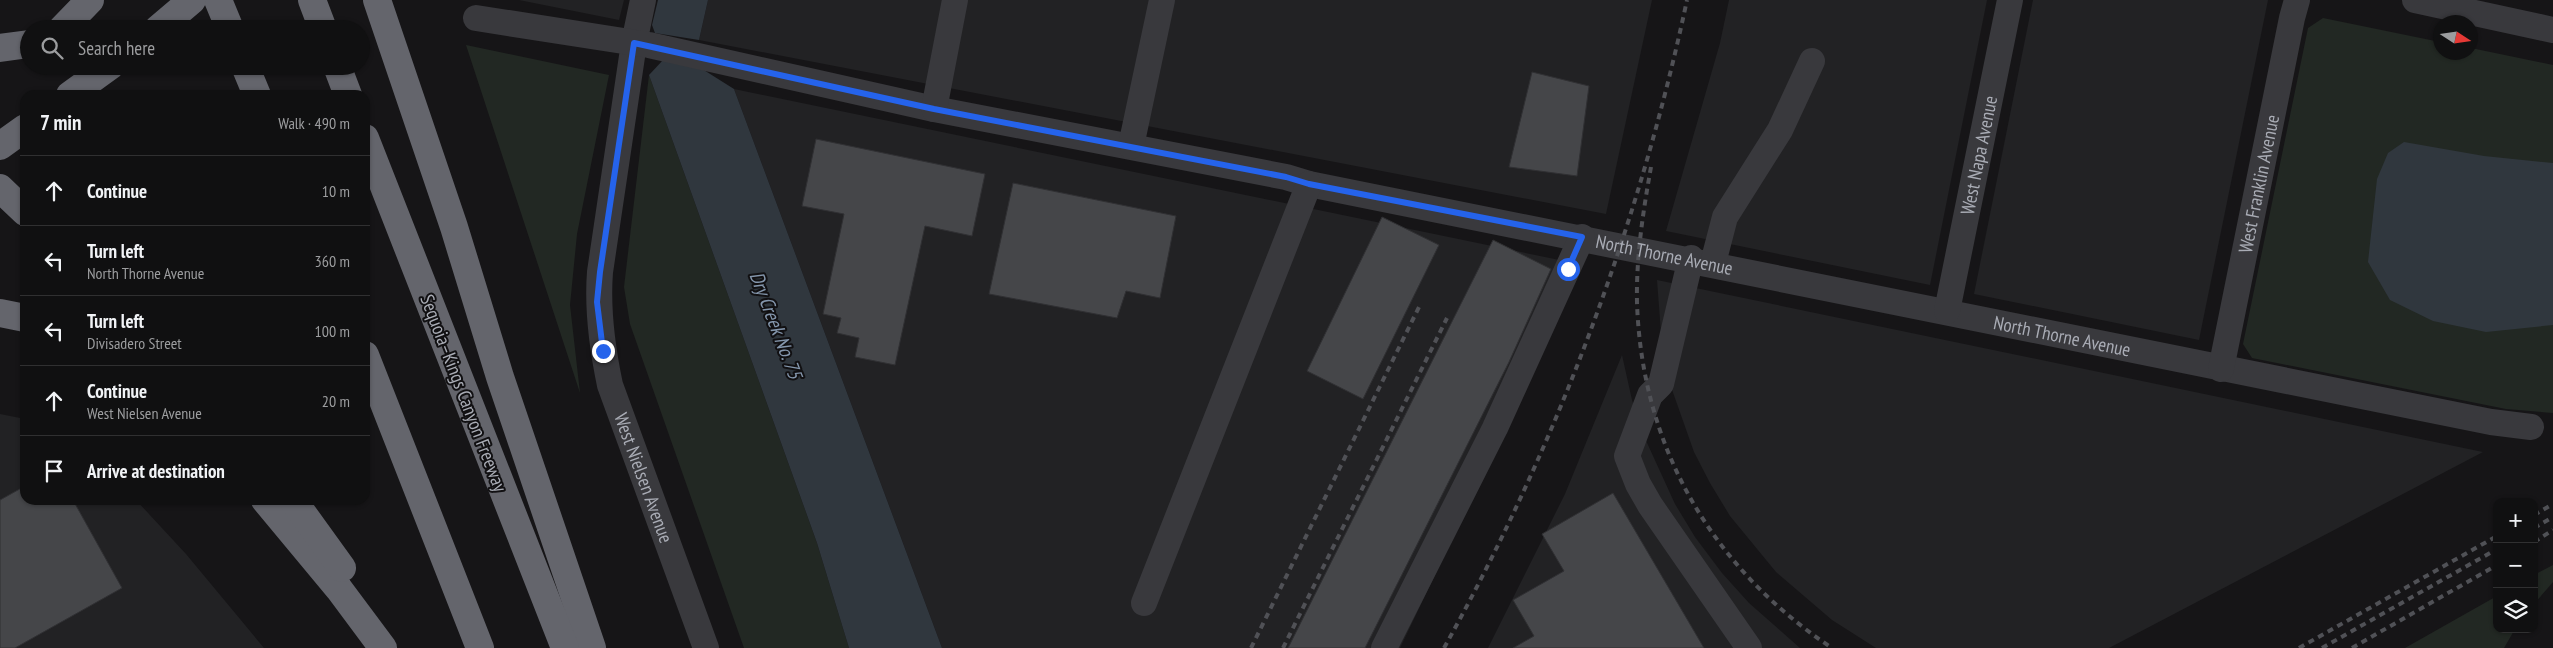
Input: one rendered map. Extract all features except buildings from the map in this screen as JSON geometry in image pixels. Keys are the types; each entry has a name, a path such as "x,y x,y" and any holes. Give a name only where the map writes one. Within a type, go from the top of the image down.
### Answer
{"highway":[{"path":"71,20 90,0"},
{"path":"169,20 192,0"},
{"path":"218,0 226,20"},
{"path":"312,0 320,20"},
{"path":"358,0 366,20"},
{"path":"377,0 454,226 500,377 592,648"},
{"path":"370,32 500,377"},
{"path":"0,48 20,45"},
{"path":"77,90 98,75"},
{"path":"249,75 255,90"},
{"path":"340,75 346,90"},
{"path":"0,146 20,132"},
{"name":"Sequoia–Kings Canyon Freeway","path":"370,151 565,648"},
{"path":"0,188 20,207"},
{"path":"0,313 20,317"},
{"path":"370,368 480,648"},
{"path":"269,505 339,590 383,648"},
{"path":"297,505 348,577 390,648"}],"street":[{"path":"641,44 643,0"},
{"path":"934,109 955,0"},
{"path":"1131,146 1162,0"},
{"name":"West Napa Avenue","path":"1947,311 2010,0"},
{"name":"West Franklin Avenue","path":"2222,369 2297,0"},
{"path":"2415,0 2553,30"},
{"name":"North Thorne Avenue","path":"476,18 641,44 934,109 1131,146 1286,177 1309,184 1702,260 2222,369 2491,422 2531,427"},
{"name":"West Nielsen Avenue","path":"641,44 600,272 597,302 603,351 610,385 706,648"},
{"path":"1748,648 1650,505 1638,484 1627,456 1650,395 1661,384 1702,260 1725,217 1780,130 1812,61"},
{"path":"1144,603 1309,184"},
{"path":"1384,648 1495,428 1582,237"}],"shaded area":[{"path":"519,0 624,0 619,20"},
{"path":"708,0 1652,0 1606,214 699,40"},
{"path":"1729,0 1987,0 1930,285 1666,231 1720,43"},
{"path":"2033,0 2268,0 2199,340 1974,294"},
{"path":"2323,18 2433,41 2433,60 2478,60 2478,49 2553,65 2553,413 2506,409 2252,358 2243,344 2308,28"},
{"path":"466,45 609,75 577,234 570,305 580,393"},
{"path":"649,75 817,543 849,648 744,648 630,324 624,287"},
{"path":"734,89 1569,262 1484,473 1400,648 942,648"},
{"path":"1657,280 2483,452 2109,648 1876,648 1832,620 1776,572 1730,516 1710,483 1694,452 1670,384 1662,346"},
{"path":"1622,355 1632,400 1643,434 1675,504 1695,537 1722,573 1749,603 1800,648 1488,648 1565,494"},
{"path":"0,414 20,418 20,505 141,505 186,554 264,648 0,648"},
{"path":"2553,565 2553,582 2538,599 2538,588 2538,573"},
{"path":"2493,598 2493,633 2513,633 2504,648 2405,648"}],"water":[{"path":"658,0 708,0 699,40 655,33 652,25"},
{"name":"Dry Creek No. 75","path":"664,59 699,67 734,89 942,648 849,648 817,543 649,75"},
{"path":"2404,142 2484,156 2553,163 2553,325 2486,332 2433,321 2390,300 2368,262 2377,179 2388,153"}],"railway":[{"path":"1444,648 1485,572 1522,494 1590,333 1619,251 1645,168 1687,0"},
{"path":"1651,167 1641,235 1637,303 1642,356 1653,407 1669,455 1691,500 1719,542 1752,581 1789,616 1832,648"},
{"path":"1251,648 1420,305"},
{"path":"1283,648 1447,318"},
{"path":"2538,513 2553,504"},
{"path":"2538,526 2553,517"},
{"path":"2538,539 2553,530"},
{"path":"2299,648 2493,538"},
{"path":"2322,648 2493,551"},
{"path":"2352,648 2493,567"}],"route":[{"path":"603,351 597,302 600,272 634,43 934,109 1131,146 1286,177 1309,184 1582,237 1568,269"}]}
